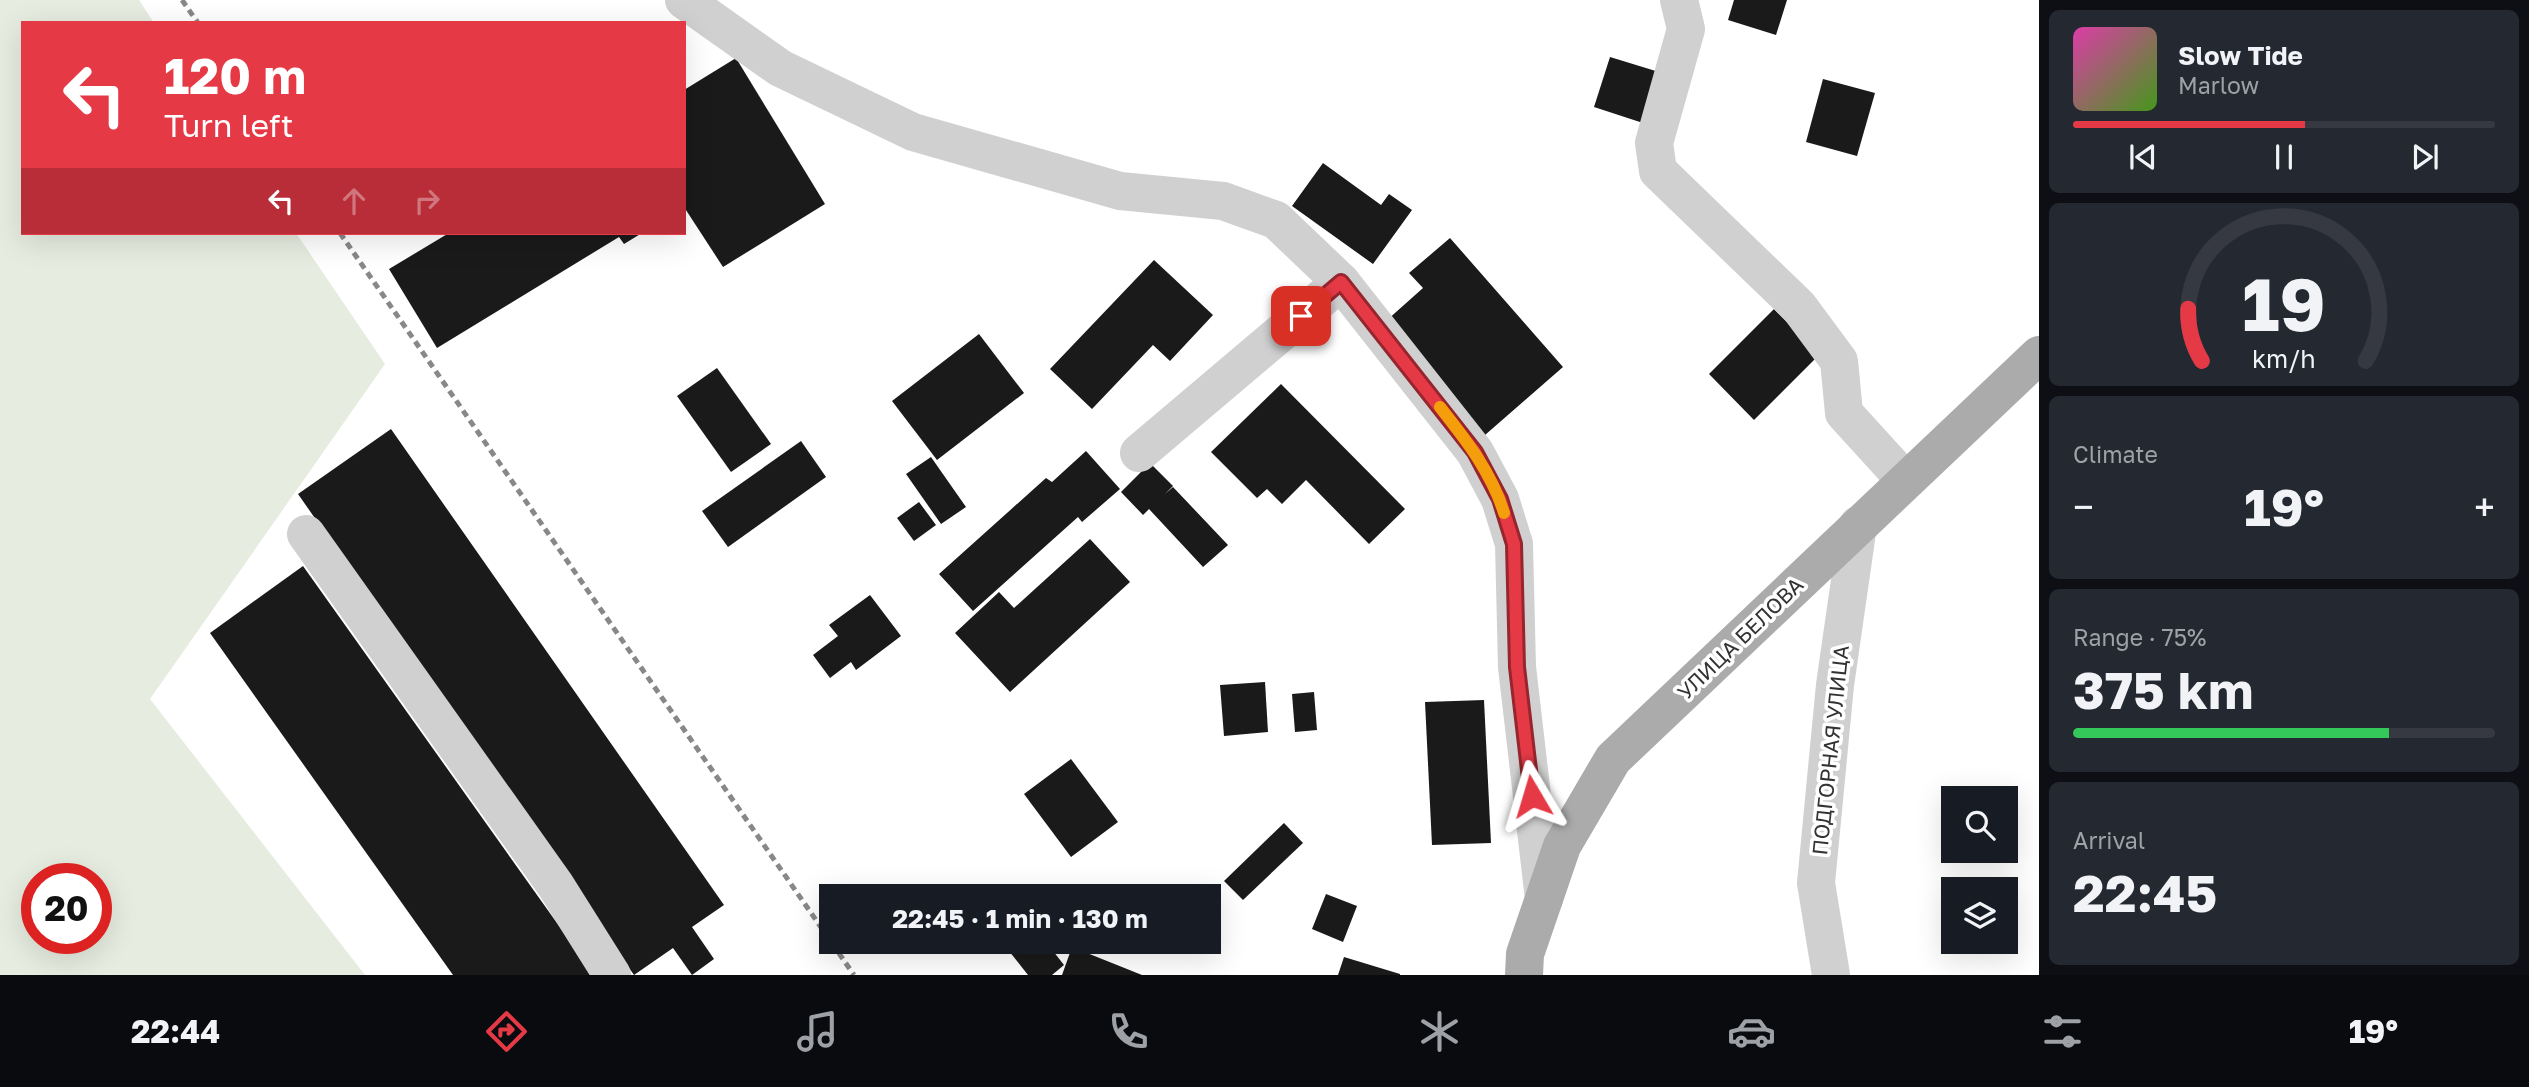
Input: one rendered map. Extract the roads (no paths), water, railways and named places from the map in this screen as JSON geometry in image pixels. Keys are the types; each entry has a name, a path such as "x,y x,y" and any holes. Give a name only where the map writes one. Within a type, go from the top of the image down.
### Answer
{"main road":[{"name":"УЛИЦА БЕЛОВА","path":"1524,975 1525,954 1562,846 1613,759 2039,355"}],"street":[{"path":"684,0 780,68 913,132 1120,191 1223,201 1276,220 1341,282 1475,452 1500,499 1514,544 1517,667 1544,899"},
{"path":"1679,0 1686,29 1654,143 1658,171 1799,307 1839,361 1844,413 1905,481"},
{"path":"1139,453 1341,282"},
{"name":"ПОДГОРНАЯ УЛИЦА","path":"1831,975 1816,883 1835,685 1858,525"},
{"path":"306,534 555,886 612,975"}],"railway":[{"path":"182,0 197,21"},
{"path":"341,235 854,975"}]}
